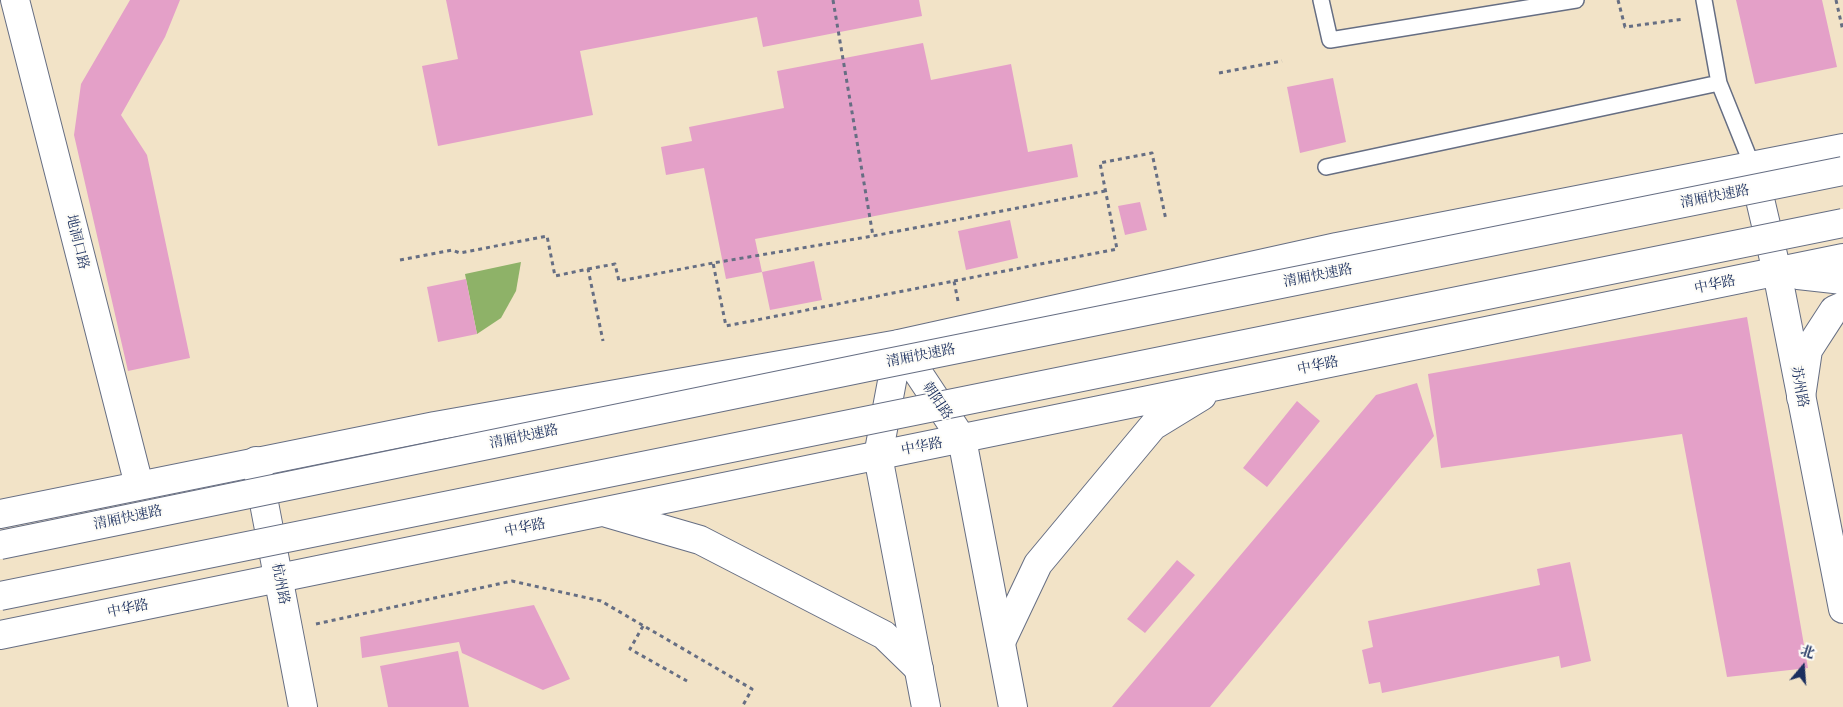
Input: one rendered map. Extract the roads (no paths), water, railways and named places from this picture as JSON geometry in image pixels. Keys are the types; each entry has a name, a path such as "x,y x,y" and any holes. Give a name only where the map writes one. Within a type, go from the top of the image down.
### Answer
{"main road":[{"name":"地洞口路","path":"15,0 139,484"},
{"path":"1807,155 1843,138"},
{"path":"0,514 139,484 435,426 899,344 1337,247 1807,155 1843,146"},
{"name":"苏州路","path":"1752,165 1776,272 1843,609"},
{"name":"清厢快速路","path":"0,545 843,372 1843,171"},
{"path":"0,596 1843,223"},
{"name":"中华路","path":"0,635 1843,258"},
{"path":"1776,272 1843,280"},
{"path":"1801,397 1808,350 1834,310 1843,306"},
{"path":"899,344 878,456 926,707"},
{"name":"朝阳路","path":"899,344 962,439 1014,707"},
{"path":"1001,642 1038,564 1147,433 1154,426 1216,387"},
{"name":"杭州路","path":"256,461 303,707"},
{"path":"603,512 700,540 884,635 919,669"}],"lane":[{"path":"1321,0 1330,40 1576,0"},
{"path":"1704,0 1719,83 1752,165"},
{"path":"1326,167 1719,83"},
{"path":"998,707 1001,642"}]}
